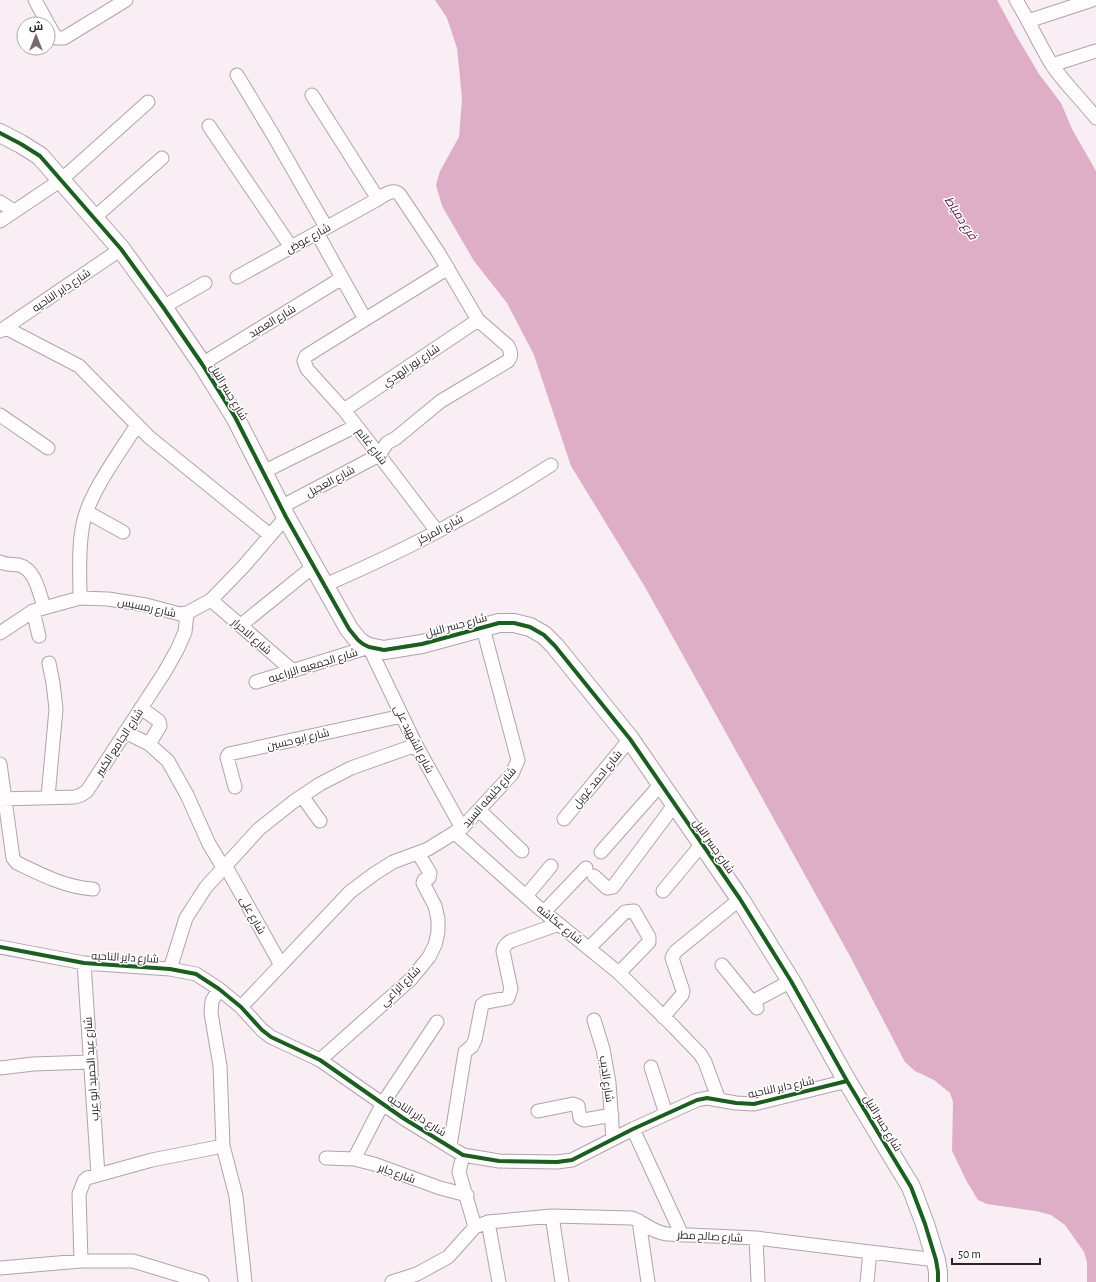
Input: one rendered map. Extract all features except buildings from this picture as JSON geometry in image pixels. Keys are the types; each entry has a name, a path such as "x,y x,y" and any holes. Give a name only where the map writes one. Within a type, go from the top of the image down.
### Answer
{"street":[{"path":"34,0 43,16"},
{"path":"56,38 64,38 126,0"},
{"path":"1016,0 1038,43 1060,77 1096,118"},
{"path":"1028,21 1092,0"},
{"path":"1052,65 1096,51"},
{"path":"237,75 272,133 322,230 342,278 365,319 448,268 478,320 508,346 511,351 509,359 441,401 396,438 387,443 379,455"},
{"path":"312,95 378,199"},
{"path":"0,220 61,180 148,102"},
{"path":"209,126 291,248"},
{"name":"شارع جسر النيل","path":"0,133 22,144 40,156 121,249 163,307 202,364 235,417 284,512 325,586 358,640 369,647 377,649 392,649 422,644 498,624 514,624 530,627 544,635 555,646 630,739 740,899 791,981 847,1082 911,1187 925,1224 936,1260 938,1282"},
{"path":"94,218 162,158"},
{"name":"شارع عوض","path":"237,277 392,191 397,192 400,195 448,268"},
{"path":"0,202 14,211"},
{"name":"شارع داير الناحيه","path":"3,330 121,249"},
{"name":"شارع العميد","path":"202,364 342,278"},
{"path":"163,307 205,283"},
{"name":"شارع غانم","path":"365,319 306,356 304,361 307,369 344,410 433,526"},
{"name":"شارع نور الهدي","path":"344,410 478,320"},
{"path":"3,330 79,366 149,437 270,536"},
{"path":"0,415 48,448"},
{"path":"80,598 83,524 97,488 137,425"},
{"path":"263,472 356,426"},
{"name":"شارع العجيل","path":"284,512 379,455"},
{"name":"شارع المركز","path":"325,586 384,559 441,530 551,466"},
{"path":"87,512 123,532"},
{"name":"شارع رمسيس","path":"0,633 39,609 80,598 108,599 146,605 180,614 187,613 211,600 243,567 270,536 284,512"},
{"path":"0,562 24,567 29,571 34,579 39,609 39,636"},
{"path":"240,625 314,566"},
{"name":"شارع الاحرار","path":"211,600 293,671"},
{"name":"شارع الجامع الكبير","path":"3,799 75,797 84,794 164,673 185,632 187,613"},
{"name":"شارع خليفه السيد","path":"241,1007 350,892 393,862 428,849 459,831 512,774 518,760 483,628"},
{"name":"شارع الجمعيه الزراعيه","path":"256,682 369,647"},
{"name":"شارع الشهيد على","path":"369,647 459,831"},
{"path":"48,797 56,709 54,683 49,663"},
{"path":"141,708 159,721 160,724 149,744"},
{"name":"شارع ابو حسين","path":"235,787 227,757 229,754 402,716"},
{"name":"شارع على","path":"126,732 149,744 168,761 187,795 209,844 224,866 281,965"},
{"name":"شارع احمد غويل","path":"564,819 630,739"},
{"path":"170,968 186,918 206,887 259,829 320,784 351,768 416,745"},
{"path":"0,764 3,799 16,863 64,884 78,888 94,889"},
{"path":"601,852 661,784"},
{"path":"302,796 320,821"},
{"path":"544,912 590,872 607,888 613,887 675,804"},
{"path":"478,810 522,851"},
{"name":"شارع عكاشه","path":"459,831 544,912 619,973 633,996 662,1017 700,1054 705,1062 720,1100"},
{"path":"662,890 702,844"},
{"name":"شارع الراعي","path":"320,1060 411,978 429,957 435,945 438,932 438,919 435,906 423,883 424,880 429,878 430,873 418,853"},
{"path":"526,896 551,866"},
{"path":"662,1017 682,995 683,991 672,958 675,952 740,899"},
{"path":"589,948 625,912 634,911 649,937 649,942 619,973"},
{"name":"شارع داير الناحيه","path":"450,1146 466,1052 475,1040 482,1005 486,1002 508,998 510,994 511,989 503,951 505,945 559,924"},
{"name":"شارع داير الناحيه","path":"0,947 84,963 170,968 196,974 219,988 241,1007 262,1030 271,1037 320,1060 464,1155 499,1161 566,1162 697,1100 707,1098 736,1103 754,1104 847,1082"},
{"name":"شارع عبد الحميد ابو عرب","path":"84,963 98,1175"},
{"path":"722,965 754,1005 791,981"},
{"path":"219,988 212,1001 211,1013 220,1066 223,1146 236,1196 245,1282"},
{"name":"شارع الديب","path":"594,1020 603,1049 609,1083 613,1139"},
{"path":"354,1159 383,1103 437,1022"},
{"path":"0,1068 33,1064 91,1062"},
{"path":"651,1067 666,1114"},
{"path":"538,1112 573,1104 578,1106 580,1118 584,1120 612,1115"},
{"path":"633,1129 682,1235"},
{"path":"81,1261 79,1194 84,1181 87,1178 152,1160 223,1146"},
{"path":"392,1282 418,1278 448,1257 476,1227 458,1172 464,1155"},
{"name":"شارع جابر","path":"326,1158 354,1159 374,1164 434,1186 466,1195"},
{"path":"552,1216 562,1282"},
{"name":"شارع صالح مطر","path":"476,1227 488,1222 552,1216 626,1217 639,1221 654,1231 660,1233 756,1238 936,1260"},
{"path":"639,1221 648,1282"},
{"path":"488,1222 499,1282"},
{"path":"756,1238 758,1282"},
{"path":"867,1282 870,1252"},
{"path":"0,1268 81,1261 133,1261 202,1282"}],"water":[{"name":"فرع دمياط","path":"435,0 997,0 1039,74 1061,103 1072,129 1096,171 1096,1282 1087,1282 1087,1262 1084,1252 1065,1225 1051,1215 1036,1211 987,1204 978,1200 967,1182 952,1151 953,1102 950,1093 934,1080 915,1071 905,1062 851,958 645,587 571,466 534,355 507,303 474,261 442,206 436,185 440,171 459,137 462,98 457,48 447,18"}],"cycle path":[{"path":"0,133 40,156 121,249 163,307 202,364 235,417 286,517 349,629 358,640 369,647 384,650 422,644 499,623 514,623 530,627 544,635 555,646 630,739 740,899 791,981 847,1081 911,1187 925,1224 936,1260 938,1282"},
{"path":"0,947 84,963 170,969 196,974 219,989 241,1007 262,1030 271,1037 320,1060 403,1118 463,1155 499,1161 557,1162 572,1160 633,1129 697,1100 707,1098 736,1103 754,1104 847,1081"}]}
